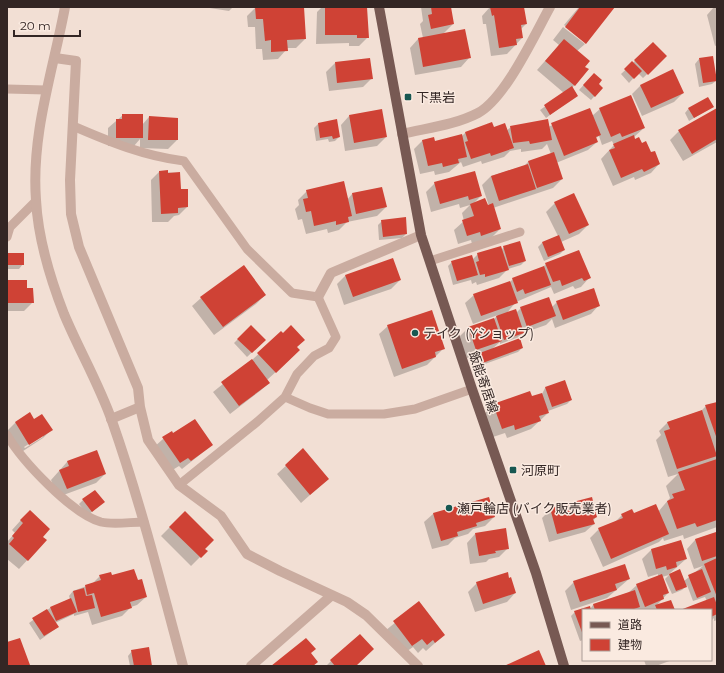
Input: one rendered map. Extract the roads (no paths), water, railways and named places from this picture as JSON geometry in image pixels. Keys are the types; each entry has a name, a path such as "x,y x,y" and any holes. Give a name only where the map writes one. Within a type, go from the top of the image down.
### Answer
{"main road":[{"name":"飯能寄居線","path":"380,7 421,235 472,389 536,573 564,666"}],"street":[{"path":"65,7 55,58 46,90 38,138 36,201 40,230 48,265 64,314 111,419 144,522 182,666"},
{"path":"402,134 459,121 480,112 493,101 514,74 550,7"},
{"path":"55,58 76,61 74,126 70,180 71,214 79,247 138,388 140,407 148,440 179,485 221,516 247,554 280,572 347,602 366,615 418,666"},
{"path":"318,297 331,273 421,235"},
{"path":"111,419 140,407"},
{"path":"251,666 332,595"}],"lane":[{"path":"7,89 46,90"},
{"path":"74,126 131,150 162,158 184,161 247,249 292,293 318,297 336,337 329,348 314,356 297,374 285,397 257,422 179,485"},
{"path":"7,237 10,227 36,201"},
{"path":"430,261 520,232"},
{"path":"285,397 328,414 384,414 415,409 472,389"},
{"path":"7,435 42,478 88,518 103,523 144,522"}],"place":[{"name":"下黒岩","path":"408,97"},
{"name":"テイク (Yショップ)","path":"415,333"},
{"name":"河原町","path":"513,470"},
{"name":"瀬戸輪店 (バイク販売業者)","path":"449,508"}]}
